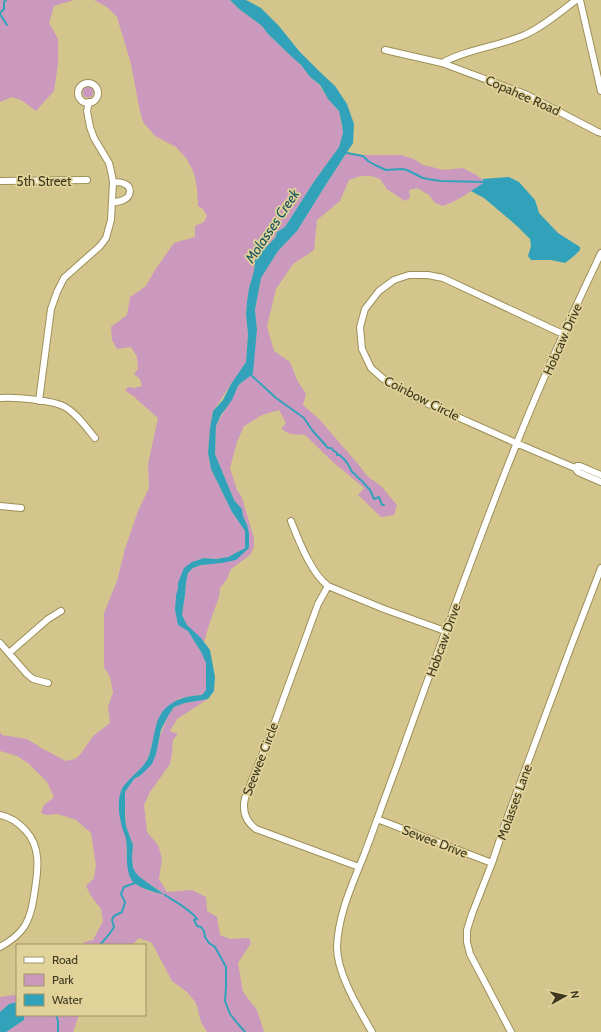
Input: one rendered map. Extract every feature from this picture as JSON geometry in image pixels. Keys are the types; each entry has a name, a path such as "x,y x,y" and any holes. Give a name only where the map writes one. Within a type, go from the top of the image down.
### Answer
{"street":[{"path":"442,63 452,57 508,42 524,36 541,26 576,0"},
{"path":"580,0 601,91"},
{"name":"Copahee Road","path":"386,50 442,63 525,94 601,133"},
{"path":"39,401 51,309 55,296 64,278 100,246 106,238 111,220 113,182 109,163 94,138 90,127 87,111 89,102"},
{"name":"5th Street","path":"0,181 87,180"},
{"path":"112,202 126,199 129,196 130,191 128,186 124,183 113,182"},
{"name":"Hobcaw Drive","path":"372,1032 348,987 337,953 338,929 342,913 487,517 516,443 563,334 601,253"},
{"name":"Coinbow Circle","path":"563,334 443,278 428,275 409,275 394,280 379,291 365,310 360,327 362,349 371,368 386,382 516,443 576,468"},
{"path":"0,398 58,404 65,407 77,416 95,438"},
{"path":"601,475 580,466 577,466 576,468 578,472 601,482"},
{"path":"0,506 21,508"},
{"path":"291,521 309,562 320,578 328,586 446,632"},
{"name":"Molasses Lane","path":"511,1032 470,954 467,942 467,930 564,663 601,568"},
{"name":"Seewee Circle","path":"328,586 318,604 272,730 245,798 244,810 248,821 256,829 359,867"},
{"path":"9,653 48,619 61,610"},
{"path":"0,643 27,674 33,679 48,683"},
{"path":"0,815 10,818 20,824 28,833 34,843 38,863 33,905 28,918 23,929 6,944 0,947"},
{"name":"Sewee Drive","path":"377,819 492,863"}],"green space":[{"path":"0,0 74,0 54,6 49,23 58,39 58,64 54,91 36,111 21,100 12,97 0,102"},
{"path":"94,0 230,0 239,9 262,26 268,34 301,65 310,77 319,85 328,99 339,111 343,133 339,147 313,183 285,227 277,232 275,238 255,260 247,302 246,315 248,334 246,362 213,411 208,453 211,469 232,512 245,531 245,548 228,557 216,559 204,558 192,562 176,604 188,631 206,663 206,690 202,695 178,699 154,737 145,764 128,782 120,797 120,817 126,837 127,863 135,884 152,892 164,894 141,878 133,868 133,845 126,826 125,792 134,779 141,775 159,741 168,716 174,707 185,703 208,699 177,719 170,731 178,734 173,740 170,764 150,792 144,805 147,832 158,845 162,858 159,879 167,892 192,890 206,897 207,911 217,917 220,935 230,939 249,938 251,943 238,963 243,992 257,1010 264,1032 207,1032 201,1022 196,1003 187,992 172,981 152,943 139,938 133,944 84,944 84,942 93,940 103,921 101,909 91,896 86,886 94,878 96,865 91,833 76,820 58,814 47,815 41,813 44,805 54,797 47,782 28,763 17,756 0,751 0,732 2,735 27,739 66,761 75,759 80,755 93,736 110,723 108,707 113,692 110,677 104,667 104,613 117,581 125,549 138,511 149,488 148,464 158,418 125,389 129,387 134,388 142,386 140,379 134,374 138,369 137,357 131,347 117,349 112,340 111,327 127,315 130,297 146,286 174,243 195,237 195,226 204,222 207,216 203,209 198,206 194,173 186,158 176,147 155,136 143,122 131,64 117,17 107,7"},
{"path":"88,86 92,88 94,92 92,96 88,98 84,96 82,92 84,88"},
{"path":"347,153 359,155 401,155 414,159 423,165 444,170 463,168 486,182 460,198 443,206 435,203 429,195 417,188 409,190 410,198 405,201 387,189 380,179 371,176 361,176 349,180 340,201 317,220 314,250 293,264 276,289 267,326 274,351 290,362 297,380 306,394 303,405 320,420 367,476 381,486 397,505 394,515 381,517 358,495 364,488 333,462 305,435 290,434 281,429 286,423 279,410 262,415 244,426 237,442 230,468 237,490 242,498 254,538 254,547 250,555 231,569 227,579 220,588 219,597 204,642 186,624 182,615 188,573 193,568 201,565 222,563 249,548 249,533 242,509 234,500 215,454 216,426 238,386 242,382 255,344 257,329 255,310 261,278 278,251 297,231"},
{"path":"16,996 16,1003 9,1004 0,1012 0,997"},
{"path":"24,1016 79,1016 73,1032 6,1032 24,1020"}],"water":[{"path":"230,0 246,0 261,8 279,26 299,51 335,86 347,104 354,124 353,143 297,231 278,251 261,278 255,310 257,329 253,373 238,386 232,400 221,415 216,426 215,454 234,500 242,509 249,533 249,548 236,560 201,565 193,568 188,573 182,615 187,625 201,638 210,650 215,677 214,691 208,699 185,703 174,707 161,730 156,754 152,764 141,775 134,779 125,792 126,826 133,845 133,868 141,878 165,895 140,887 131,879 128,868 126,839 119,814 120,795 123,787 142,767 148,758 156,726 163,712 173,702 187,697 202,695 206,690 206,663 188,631 178,625 175,610 178,583 184,568 192,562 204,558 216,559 228,557 245,548 245,531 232,512 211,469 208,453 213,411 223,400 231,384 246,362 248,334 246,315 247,302 255,260 275,238 277,232 285,227 313,183 339,147 343,133 339,111 328,99 320,85 310,77 301,65 268,34 262,26 239,9"},
{"path":"509,177 519,182 535,200 539,213 558,233 580,247 580,250 565,263 551,260 531,260 528,256 531,246 530,239 484,198 471,191 485,182 482,179"},
{"path":"16,1002 16,1016 24,1016 24,1020 6,1032 0,1032 0,1012 9,1004"}],"waterway":[{"path":"0,13 4,9 4,2 6,0"},
{"path":"0,14 7,25"},
{"path":"347,153 363,156 368,161 386,170 407,170 423,178 441,181 486,182"},
{"path":"251,375 276,398 304,418 312,430 328,448 331,448 337,453 337,455 340,455 352,472 370,490 374,499 379,497 382,505 384,505"},
{"path":"101,944 114,927 112,920 114,916 122,912 125,902 121,894 124,887 135,883"},
{"name":"Molasses Creek","path":"165,895 187,909 197,919 194,920 197,926 201,927 209,943 215,947 226,967 225,1001 230,1014 245,1032"},
{"path":"56,1016 58,1032"}]}
